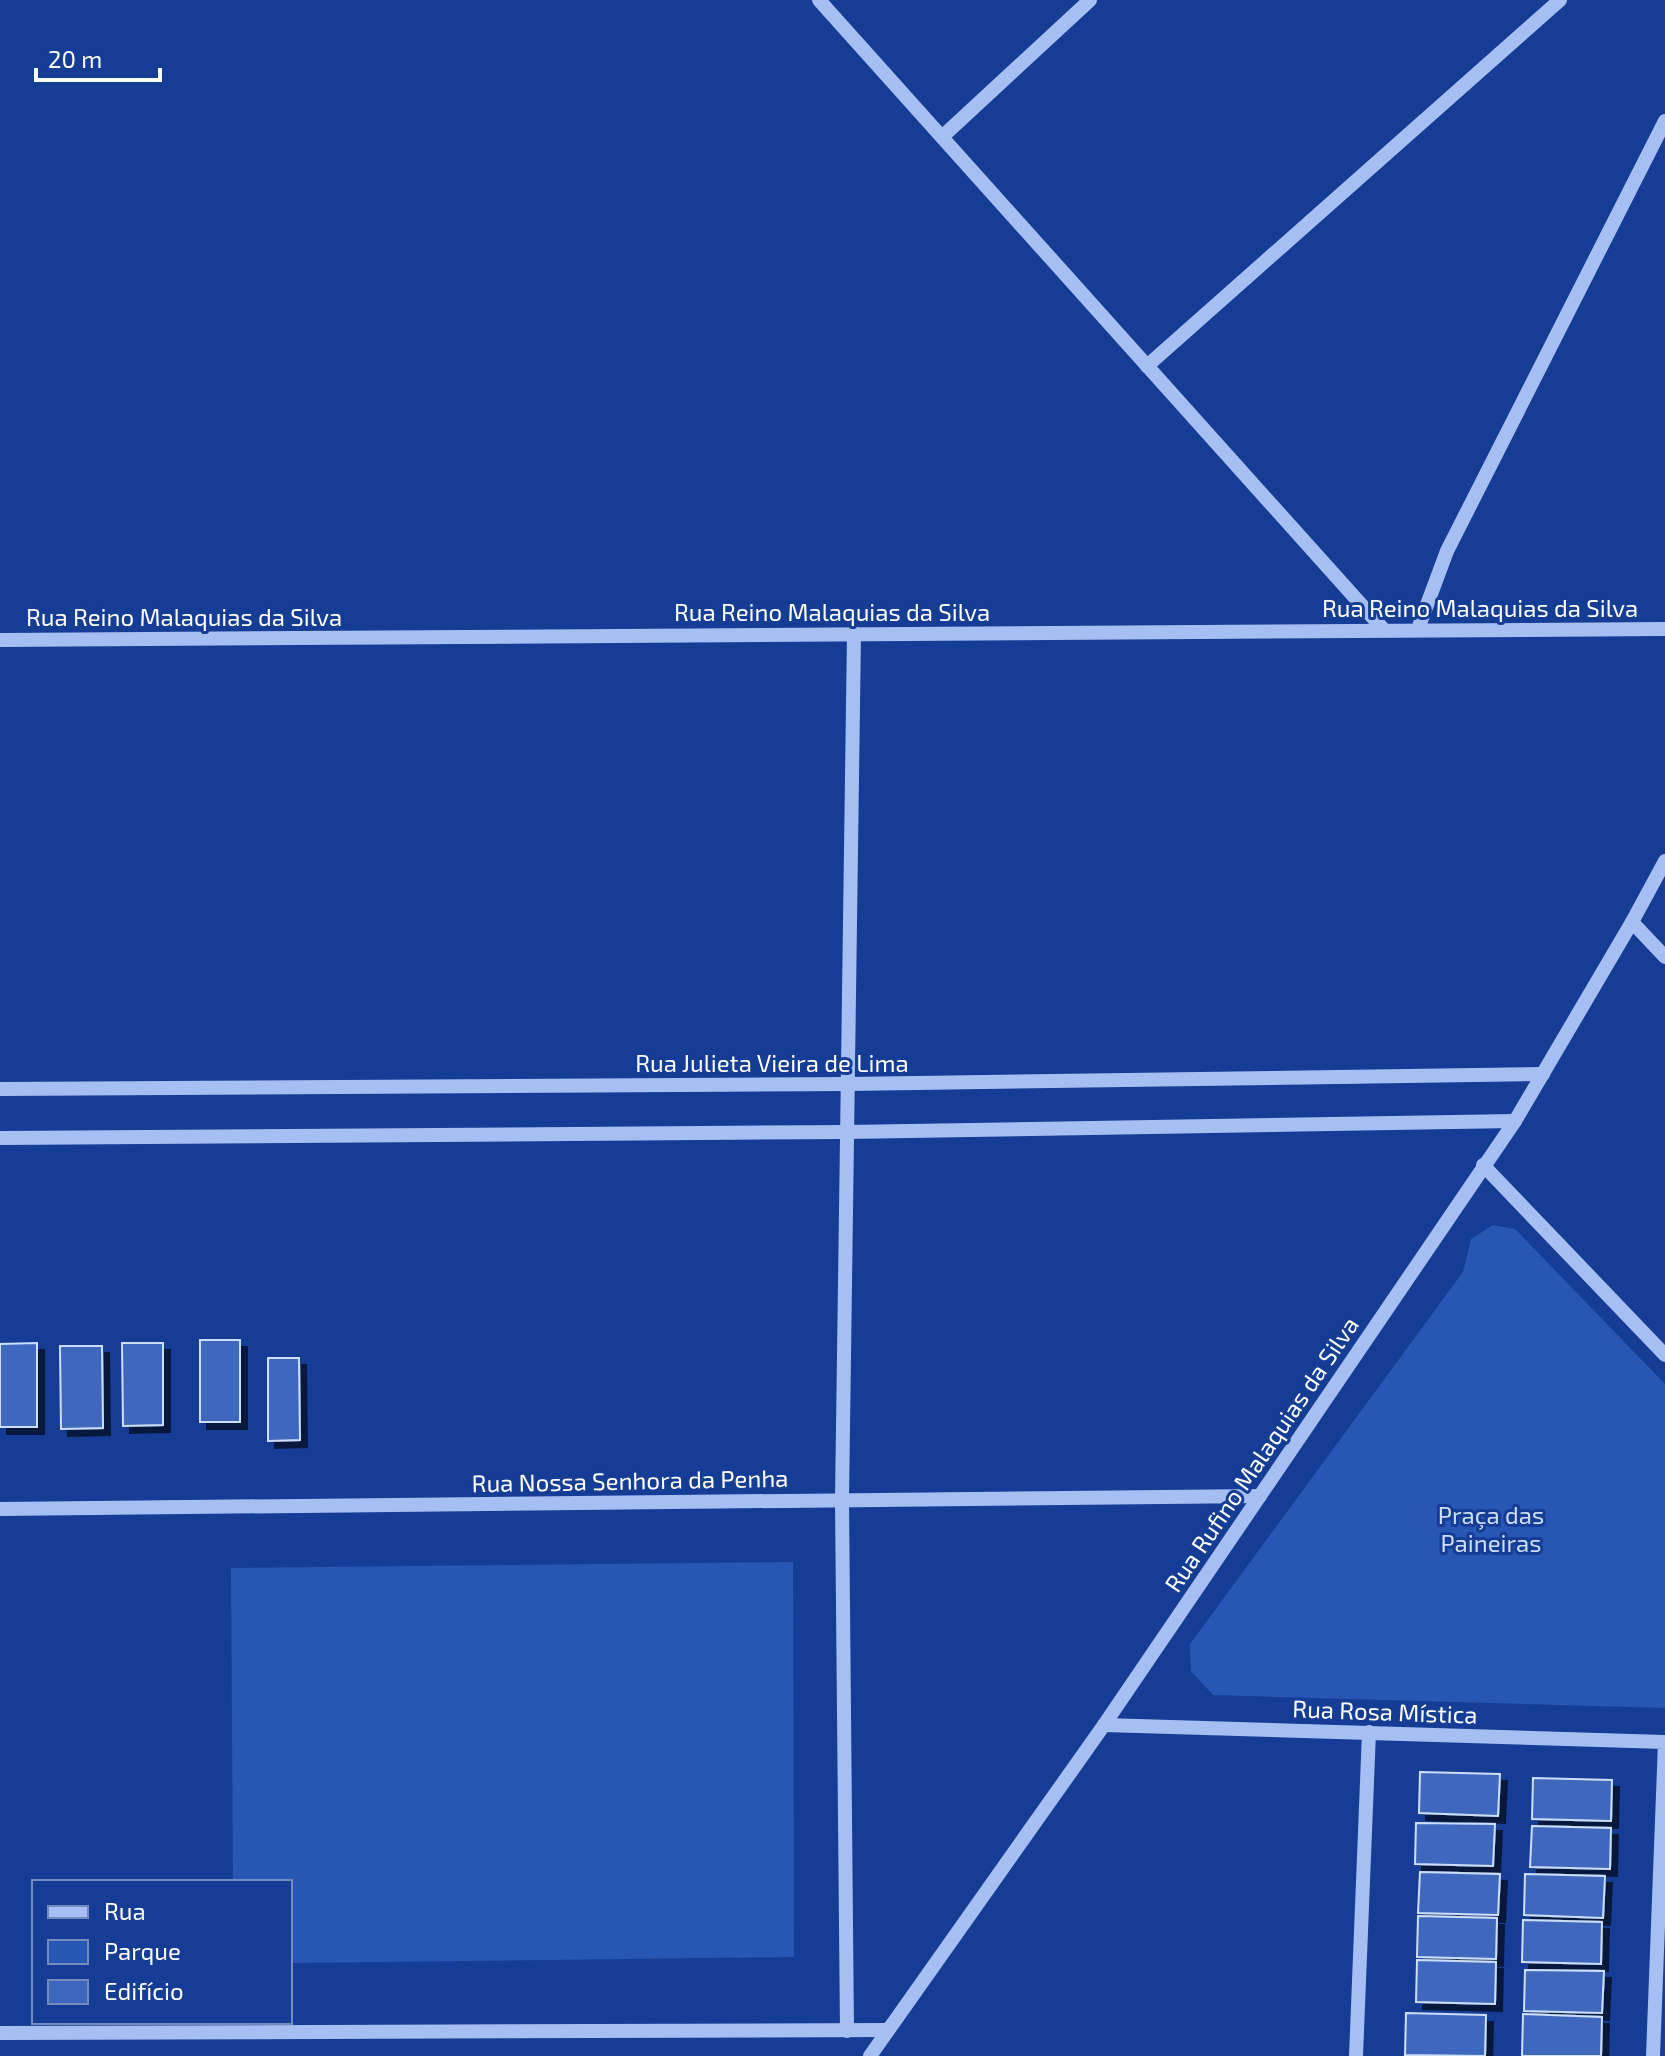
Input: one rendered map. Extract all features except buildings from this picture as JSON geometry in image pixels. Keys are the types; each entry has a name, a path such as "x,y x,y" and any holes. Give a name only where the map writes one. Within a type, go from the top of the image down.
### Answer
{"street":[{"path":"819,0 1384,630"},
{"path":"942,137 1090,0"},
{"path":"1147,366 1560,0"},
{"path":"1418,629 1447,551 1665,121"},
{"name":"Rua Reino Malaquias da Silva","path":"0,640 1665,629"},
{"path":"847,2031 842,1500 854,633"},
{"name":"Rua Rufino Malaquias da Silva","path":"870,2056 1104,1725 1515,1121 1665,861"},
{"path":"1632,922 1665,957"},
{"name":"Rua Julieta Vieira de Lima","path":"0,1089 848,1084 1543,1074"},
{"path":"0,1138 847,1132 1515,1121"},
{"path":"1483,1165 1665,1355"},
{"name":"Rua Nossa Senhora da Penha","path":"0,1509 1260,1496"},
{"name":"Rua Rosa Mística","path":"1104,1725 1665,1742"},
{"path":"1356,2056 1369,1732"},
{"path":"1653,2056 1665,1742"},
{"path":"0,2033 887,2030"}],"green space":[{"name":"Praça das Paineiras","path":"1493,1225 1515,1229 1665,1384 1665,1708 1213,1695 1191,1671 1190,1644 1463,1272 1471,1239"},
{"path":"793,1562 794,1957 292,1963 292,1880 233,1880 231,1568"}]}
